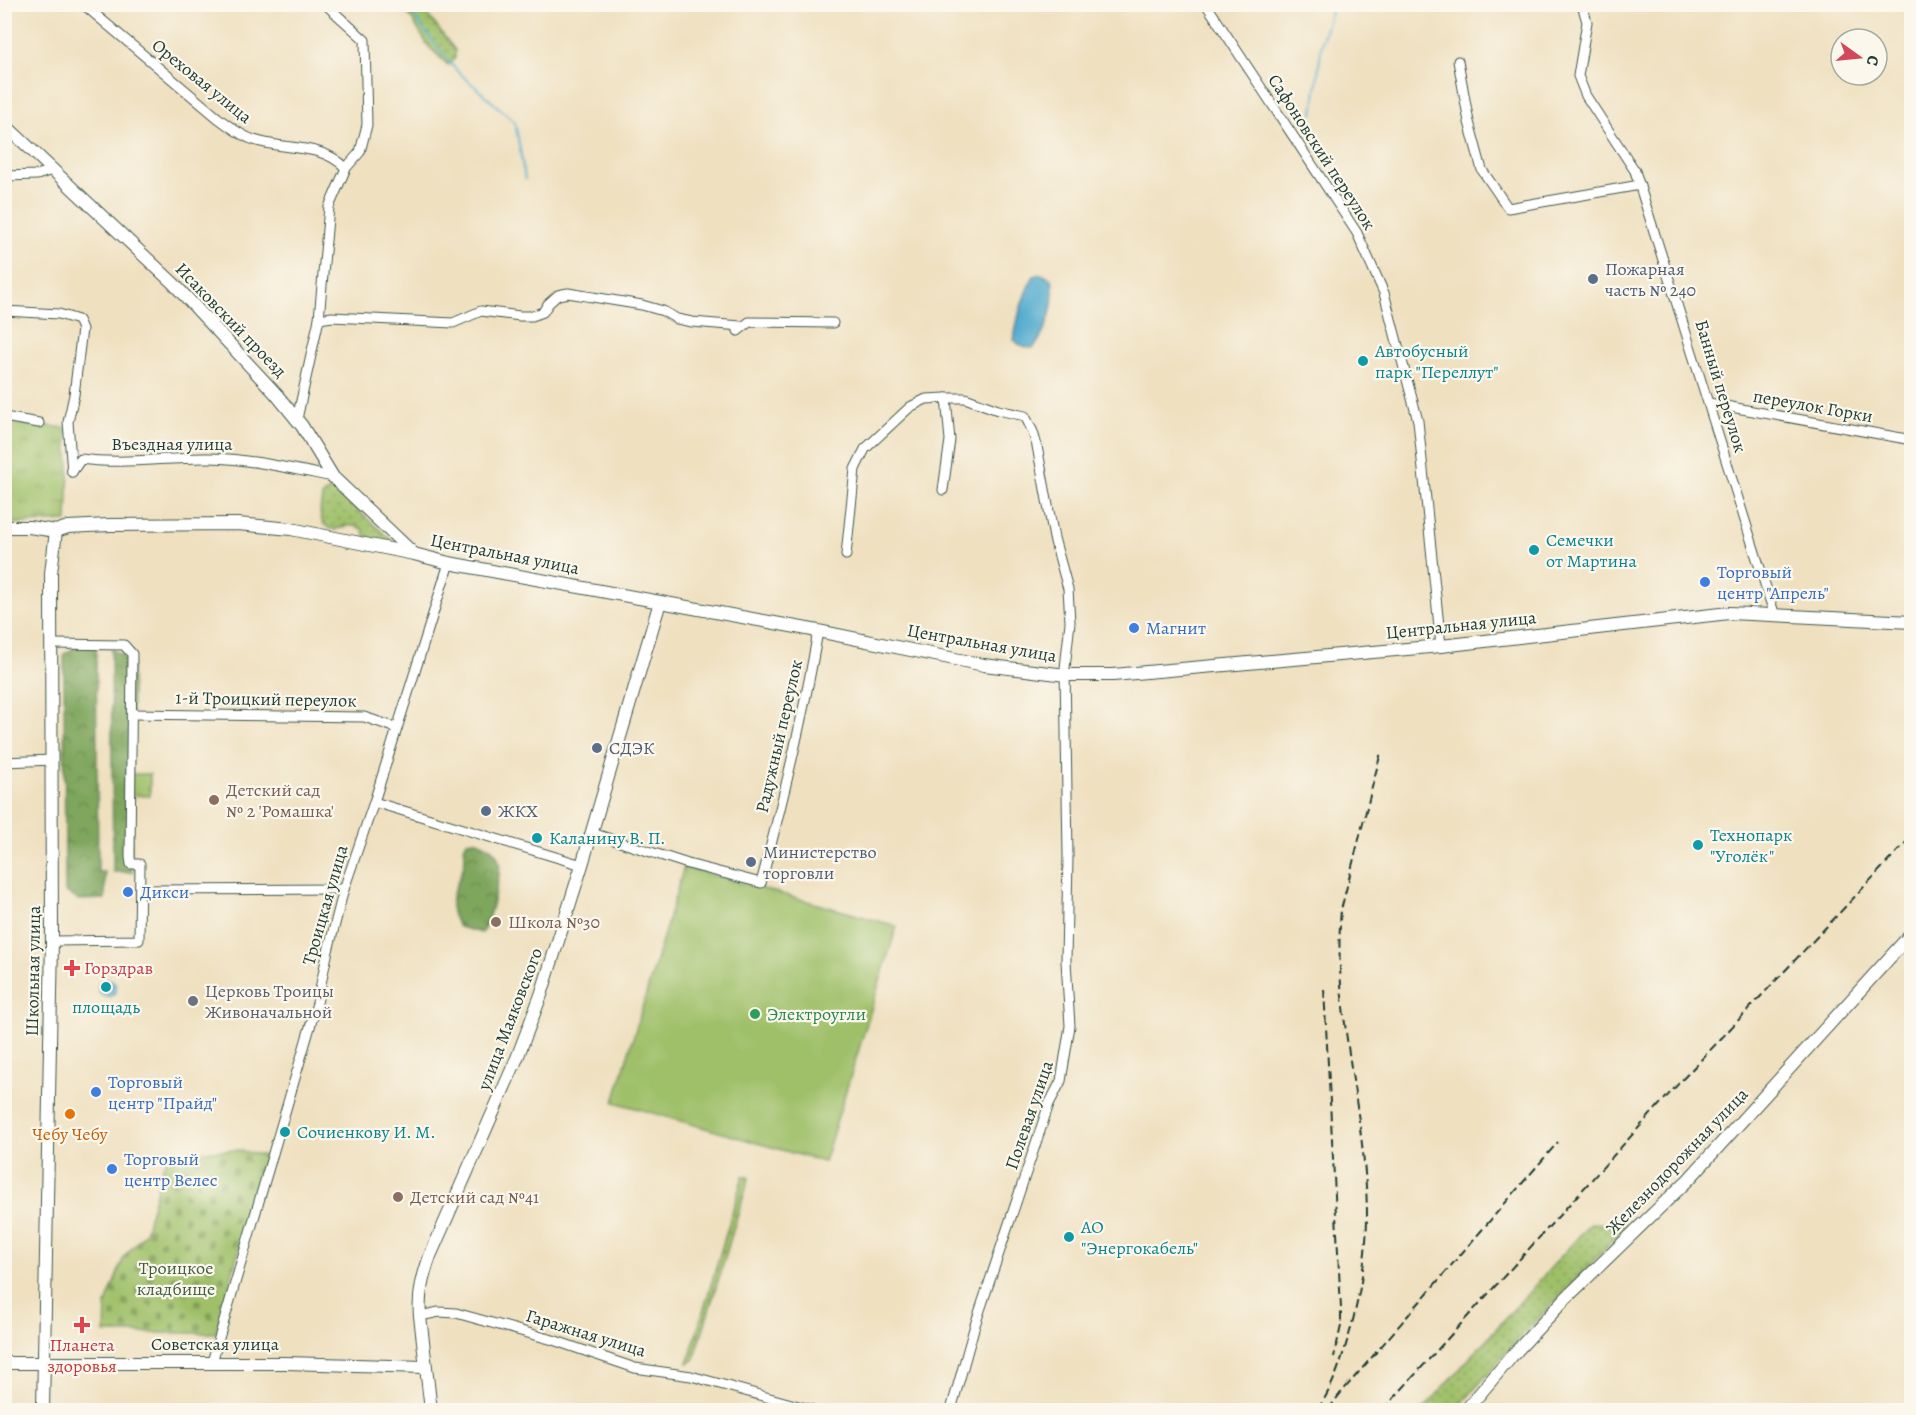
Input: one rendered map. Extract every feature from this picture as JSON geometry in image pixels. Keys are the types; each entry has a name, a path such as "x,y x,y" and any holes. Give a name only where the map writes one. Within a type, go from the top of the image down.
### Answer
{"main road":[{"name":"Исаковский проезд","path":"4,124 173,283 297,419 333,477 414,554"},
{"name":"Центральная улица","path":"4,526 56,531 68,527 109,525 259,525 308,532 449,563 818,631 984,665 1066,675 1113,675 1442,646 1712,614 1746,613 1911,622"},
{"name":"Школьная улица","path":"43,1410 52,941 51,573 56,531"},
{"name":"улица Маяковского","path":"431,1410 420,1316 420,1289 425,1269 541,995 592,833 660,602"},
{"name":"Железнодорожная улица","path":"1466,1410 1567,1297 1689,1179 1911,933"},
{"name":"Советская улица","path":"4,1363 212,1362 425,1367"}],"street":[{"name":"Ореховая улица","path":"83,4 218,118 242,135 260,142 315,150 330,155 346,168"},
{"path":"297,419 319,319 329,207 346,168 360,152 367,125 364,40 336,8 325,4"},
{"name":"Сафоновский переулок","path":"1206,4 1357,233 1384,294 1403,358 1418,421 1442,646"},
{"name":"Банный переулок","path":"1582,4 1587,22 1578,76 1586,96 1635,171 1775,616"},
{"path":"1458,61 1469,122 1482,170 1508,208 1640,185"},
{"path":"4,176 37,175 52,170"},
{"path":"319,319 333,317 453,324 481,310 532,316 543,312 558,295 568,293 642,305 663,311 677,319 692,322 741,326 738,331 749,322 833,323"},
{"name":"Въездная улица","path":"4,311 59,315 78,320 82,329 74,395 68,422 72,472 81,459 106,461 223,459 297,469 333,477"},
{"path":"846,555 858,459 865,449 910,406 926,399 946,398 950,440 943,490"},
{"name":"Полевая улица","path":"946,398 965,398 998,410 1025,416 1033,432 1054,538 1068,589 1070,622 1066,675 1068,856 1066,962 1070,1026 1065,1066 1061,1081 1049,1104 975,1325 951,1410"},
{"name":"переулок Горки","path":"1709,404 1911,440"},
{"path":"4,417 39,423"},
{"name":"Троицкая улица","path":"212,1362 318,1003 327,955 344,889 374,802 449,563"},
{"name":"Радужный переулок","path":"592,833 688,864 761,883 784,797 813,666 818,631"},
{"path":"52,644 124,645 128,648 132,660 130,857 131,864 140,864 139,940 52,941"},
{"name":"1-й Троицкий переулок","path":"132,714 364,717 397,728"},
{"path":"4,762 53,760"},
{"path":"374,802 582,865"},
{"path":"140,890 344,889"},
{"name":"Гаражная улица","path":"420,1316 439,1312 456,1313 553,1340 635,1368 691,1376 813,1410"}],"green space":[{"path":"403,5 420,5 455,50 455,58 448,65 429,47"},
{"path":"4,421 66,428 69,469 67,521 5,524"},
{"path":"329,490 339,493 392,541 391,545 366,538 363,529 356,526 346,526 335,530 325,525 322,521 321,506 323,494"},
{"path":"81,644 96,644 98,872 105,872 105,899 78,900 65,891 64,654"},
{"path":"111,649 132,660 131,864 133,872 113,872"},
{"path":"131,774 150,774 150,796 131,795"},
{"path":"474,840 492,849 499,862 497,887 482,933 459,927 453,916 451,905 452,896 463,868 464,847 467,841"},
{"name":"Электроугли","path":"684,867 897,926 824,1162 614,1102"},
{"name":"Троицкое кладбище","path":"238,1150 265,1156 216,1333 105,1333 106,1304 124,1257 145,1233 163,1166 171,1152"},
{"path":"743,1176 749,1178 694,1360 688,1363"},
{"path":"1591,1223 1628,1225 1516,1342 1456,1410 1423,1410"}],"water":[{"path":"1041,274 1052,279 1052,306 1043,334 1033,348 1027,348 1014,340 1017,323 1030,283 1034,276"},
{"path":"107,979 113,982 116,988 113,994 107,997 101,994 98,988 101,982"}],"waterway":[{"path":"408,4 421,26 455,69 515,122 525,179"},
{"path":"1313,114 1322,41 1333,4"}],"railway":[{"path":"1317,1410 1332,1383 1349,1335 1360,1290 1366,1244 1365,1176 1345,1024 1339,948 1341,910 1381,752"},
{"path":"1383,1410 1681,1081 1912,836"},
{"path":"1324,989 1341,1308 1341,1326 1334,1357"},
{"path":"1328,1410 1558,1142"}],"place":[{"name":"Пожарная часть № 240","path":"1593,279"},
{"name":"Автобусный парк \"Переллут\"","path":"1363,361"},
{"name":"Семечки от Мартина","path":"1534,550"},
{"name":"Торговый центр \"Апрель\"","path":"1705,582"},
{"name":"Магнит","path":"1134,628"},
{"name":"СДЭК","path":"597,748"},
{"name":"Детский сад № 2 'Ромашка'","path":"214,800"},
{"name":"ЖКХ","path":"486,811"},
{"name":"Каланину В. П.","path":"537,838"},
{"name":"Технопарк \"Уголёк\"","path":"1698,845"},
{"name":"Министерство торговли","path":"751,862"},
{"name":"Дикси","path":"128,892"},
{"name":"Школа №30","path":"496,922"},
{"name":"Горздрав","path":"72,968"},
{"name":"площадь","path":"106,987"},
{"name":"Церковь Троицы Живоначальной","path":"193,1001"},
{"name":"Электроугли","path":"755,1014"},
{"name":"Торговый центр \"Прайд\"","path":"96,1092"},
{"name":"Чебу Чебу","path":"70,1114"},
{"name":"Сочиенкову И. М.","path":"285,1132"},
{"name":"Торговый центр Велес","path":"112,1169"},
{"name":"Детский сад №41","path":"398,1197"},
{"name":"АО \"Энергокабель\"","path":"1069,1237"},
{"name":"Планета здоровья","path":"82,1325"}]}
